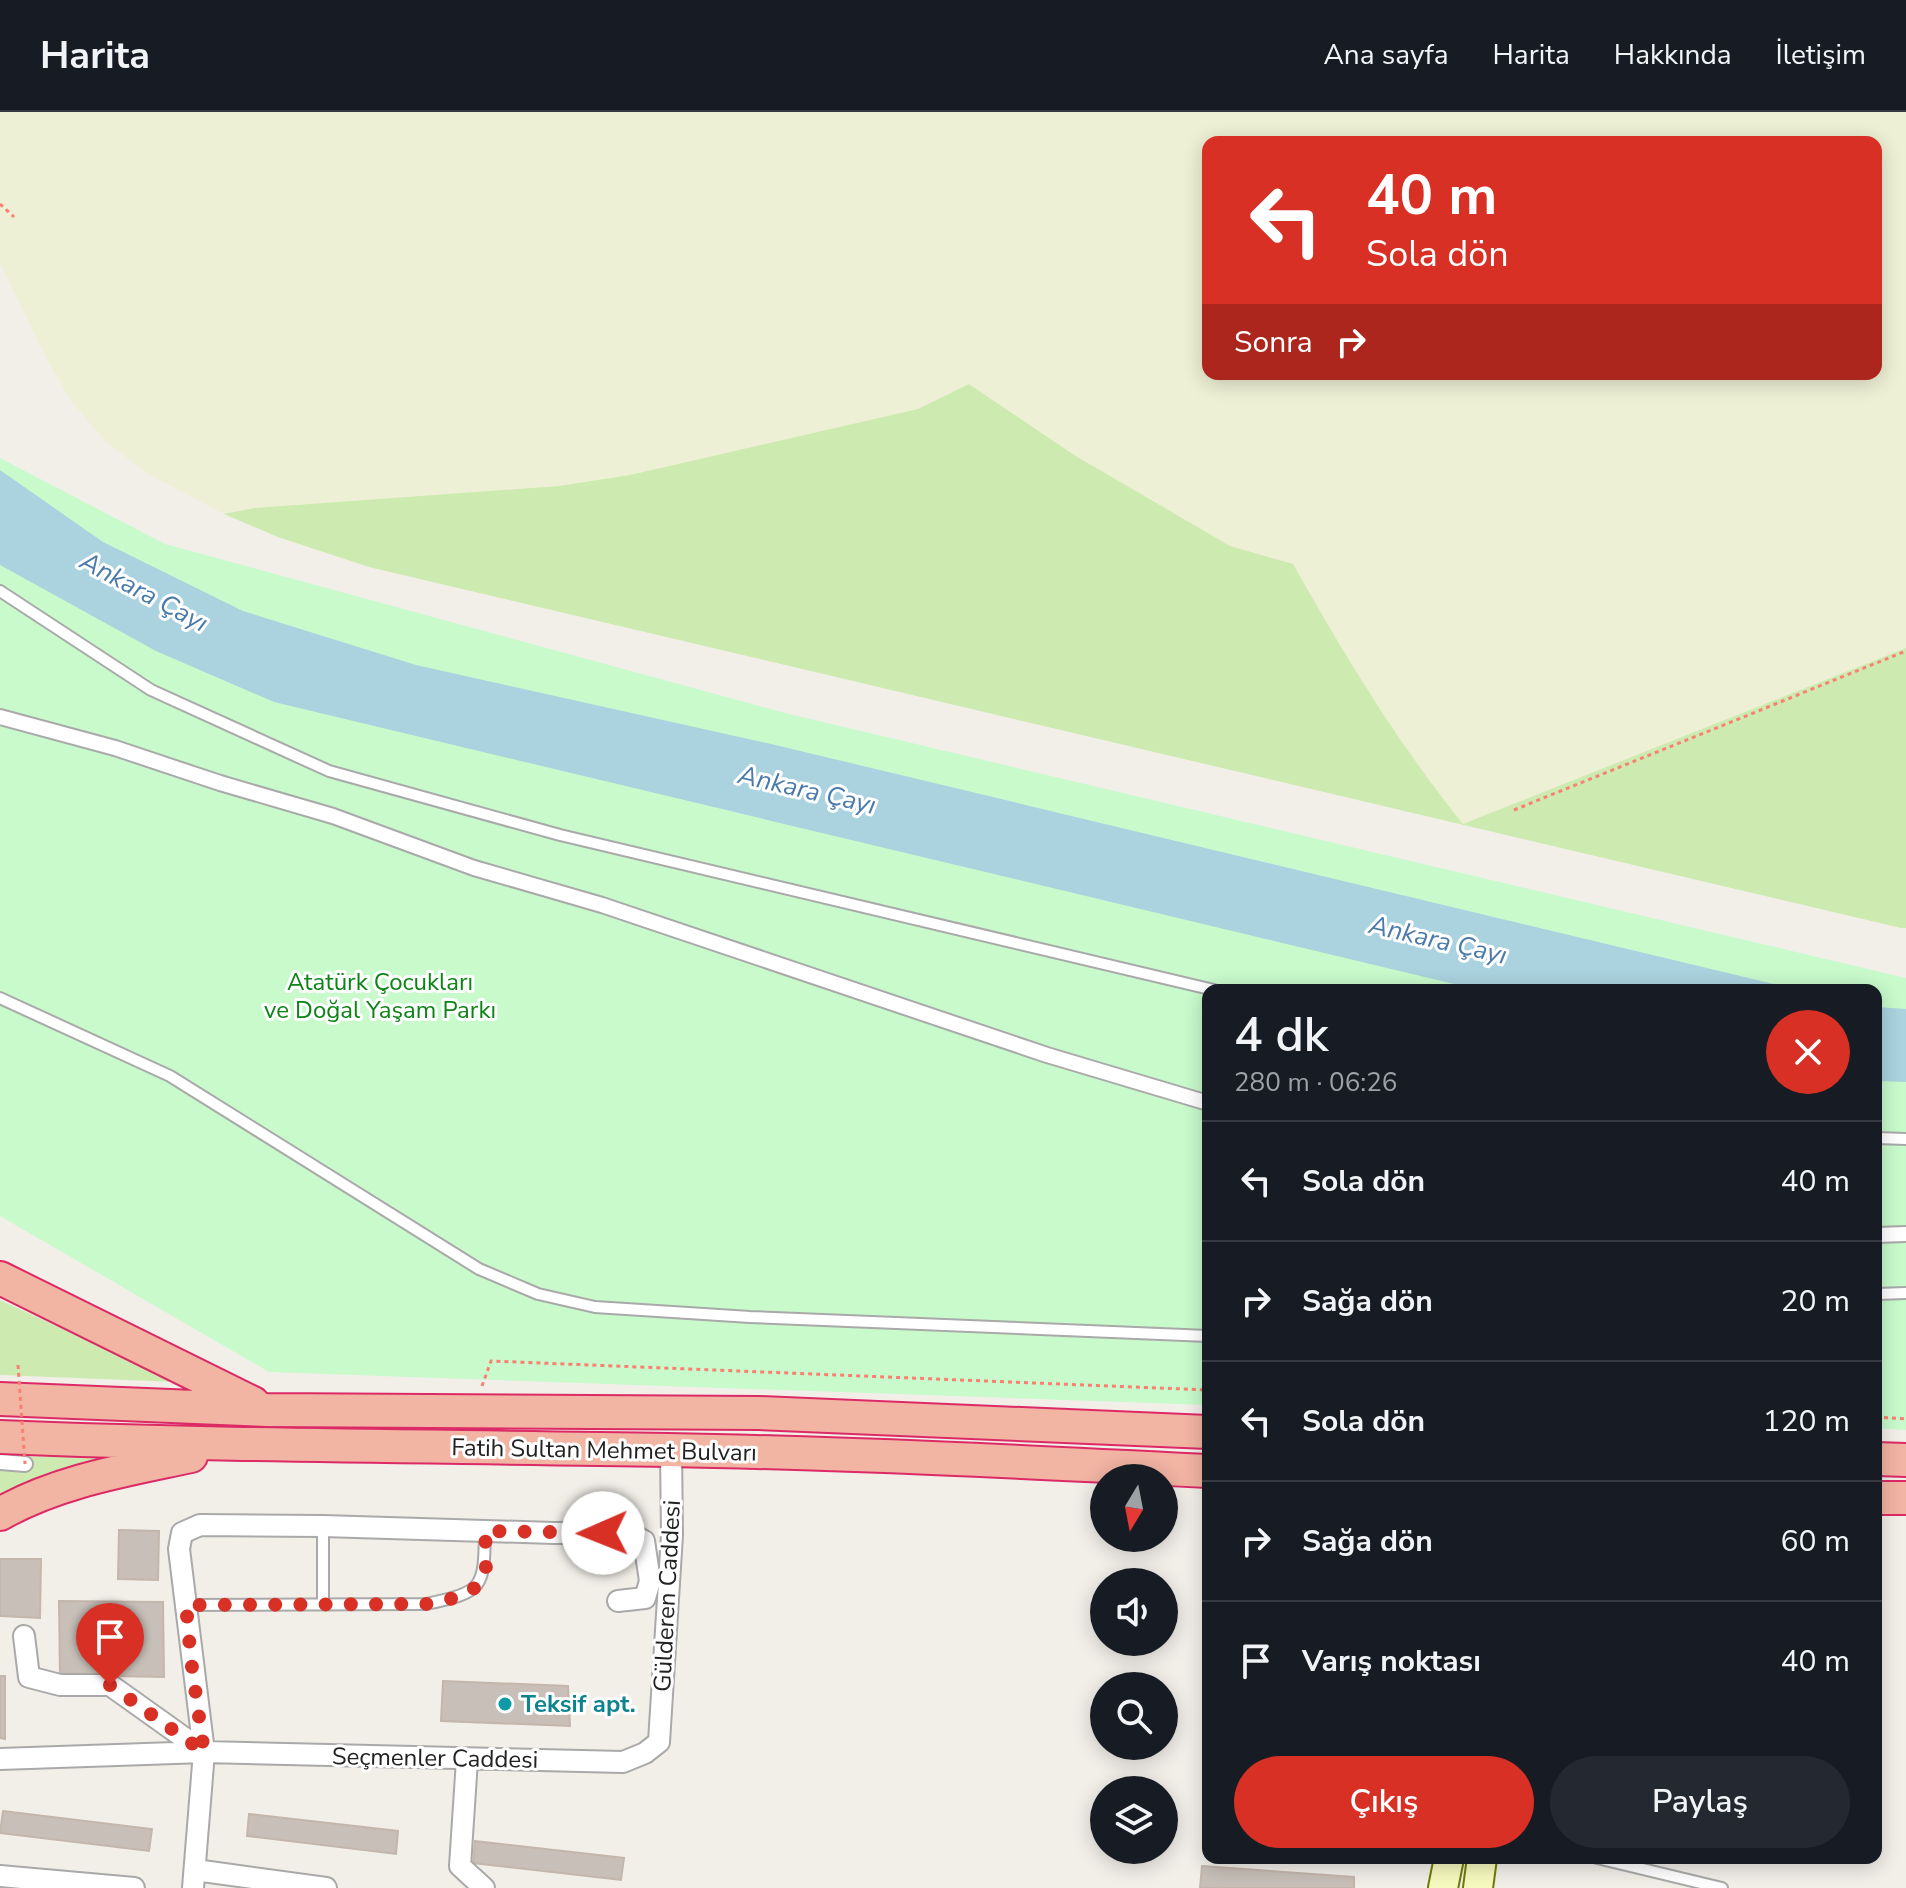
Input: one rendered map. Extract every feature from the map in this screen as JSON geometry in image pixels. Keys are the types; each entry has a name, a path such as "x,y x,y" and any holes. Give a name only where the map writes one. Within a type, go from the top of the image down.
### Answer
{"highway":[{"path":"0,1278 267,1410"},
{"name":"Fatih Sultan Mehmet Bulvarı","path":"0,1399 267,1410 759,1413 1202,1432"},
{"name":"Fatih Sultan Mehmet Bulvarı","path":"0,1437 241,1445 671,1450 1202,1471"},
{"path":"0,1514 26,1501 85,1480 241,1445"},
{"path":"1882,1459 1906,1460"},
{"path":"1882,1498 1906,1498"}],"main road":[{"path":"1443,1888 1448,1864"},
{"path":"1478,1888 1481,1864"}],"street":[{"path":"0,717 115,748 333,816 474,868 602,905 1047,1055 1202,1101"},
{"path":"1882,1235 1906,1234"},
{"name":"Gülderen Caddesi","path":"659,1742 672,1535 671,1450"},
{"path":"0,1462 25,1464"},
{"path":"326,1888 194,1879 204,1752 179,1549 182,1533 200,1525 628,1532 644,1541 650,1581 645,1598 618,1601"},
{"path":"24,1636 29,1677 60,1685 110,1685 204,1752"},
{"name":"Seçmenler Caddesi","path":"0,1759 204,1752 623,1762 645,1753 659,1742"},
{"path":"467,1760 460,1866 484,1888"},
{"path":"0,1876 134,1888"}],"lane":[{"path":"0,591 151,690 329,771 560,835 1202,987"},
{"path":"0,998 170,1076 479,1269 538,1294 595,1307 750,1317 1202,1336"},
{"path":"1882,1138 1906,1139"},
{"path":"1882,1294 1906,1293"},
{"path":"323,1526 323,1604"},
{"path":"186,1605 426,1604 450,1599 473,1590 485,1575 485,1531"},
{"path":"1622,1864 1722,1888"}],"path":[{"path":"0,204 14,217"},
{"path":"1514,810 1906,651"},
{"path":"491,1361 1202,1390"},
{"path":"18,1365 25,1464"},
{"path":"1882,1417 1906,1419"}],"green space":[{"path":"0,112 1906,112 1906,928 369,567 278,537 224,514 148,474 106,442 71,401 45,356 0,263"},
{"path":"969,384 1074,455 1230,546 1293,564 1373,698 1463,824 1906,648 1906,928 1901,928 369,567 278,537 224,514 255,508 559,486 630,475 918,409"},
{"name":"Atatürk Çocukları ve Doğal Yaşam Parkı","path":"0,458 165,544 789,714 1906,978 1906,1430 1882,1428 1882,984 1202,984 1202,1405 269,1372 0,1216"},
{"path":"0,1300 177,1382 0,1375"},
{"path":"0,1456 120,1458 0,1498"}],"water":[{"name":"Ankara Çayı","path":"0,470 103,542 243,611 416,665 771,744 1774,984 1454,984 274,702 156,651 0,565"},
{"path":"1882,1007 1906,1009 1906,1082 1882,1081"}],"building":[{"path":"119,1530 159,1531 158,1580 118,1579"},
{"path":"0,1559 41,1559 40,1618 0,1616"},
{"path":"59,1601 163,1602 164,1677 60,1675"},
{"path":"0,1676 5,1676 5,1739 0,1738"},
{"name":"Teksif apt.","path":"443,1681 568,1686 570,1726 441,1721"},
{"path":"3,1811 152,1829 149,1851 0,1833"},
{"path":"249,1814 398,1831 396,1854 247,1836"},
{"path":"475,1841 624,1858 621,1880 473,1863"},
{"path":"1202,1866 1354,1877 1354,1888 1200,1888"}],"place":[{"name":"Teksif apt.","path":"505,1704"}],"route":[{"path":"110,1685 204,1752 186,1605 426,1604 473,1590 485,1575 485,1531 603,1533"}]}
